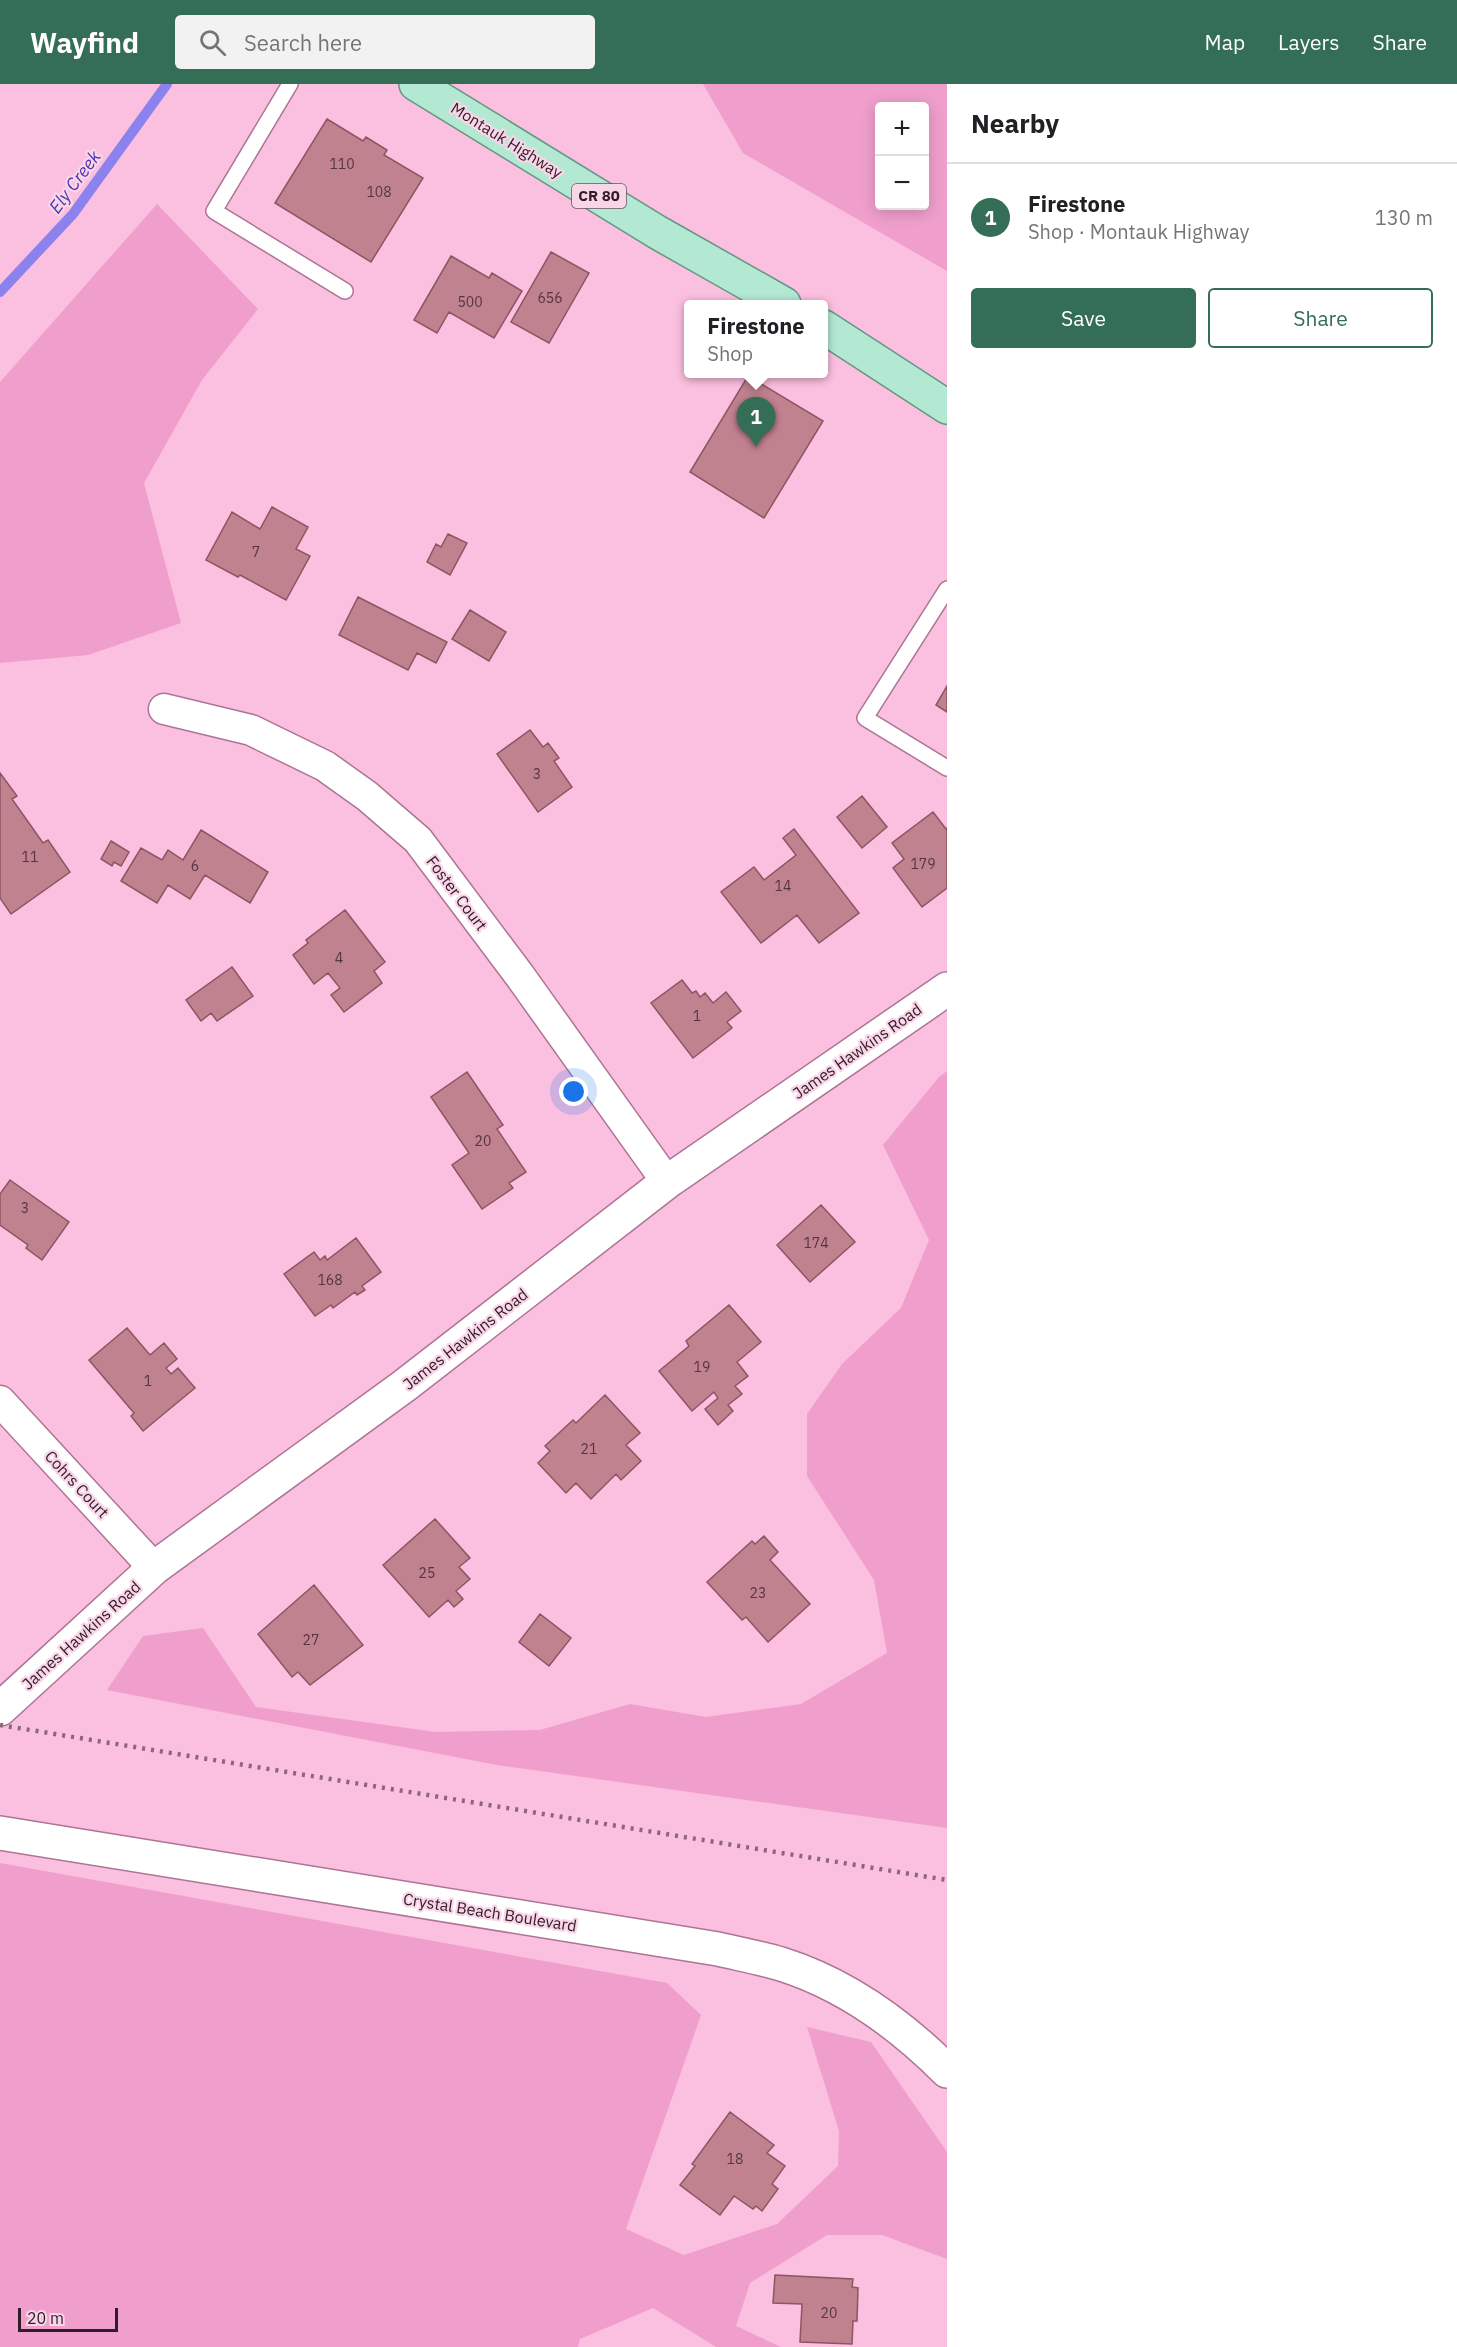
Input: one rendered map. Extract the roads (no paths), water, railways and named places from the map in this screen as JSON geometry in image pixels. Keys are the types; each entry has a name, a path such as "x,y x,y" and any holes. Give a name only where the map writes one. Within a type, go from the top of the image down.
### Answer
{"main road":[{"name":"Montauk Highway","path":"416,84 657,232 777,300"},
{"path":"828,330 947,407"}],"street":[{"name":"Foster Court","path":"164,709 251,730 325,766 367,796 418,840 520,975 667,1182"},
{"name":"James Hawkins Road","path":"0,1709 154,1568 404,1386 667,1182 947,989"},
{"name":"Cohrs Court","path":"0,1401 154,1568"},
{"name":"Crystal Beach Boulevard","path":"0,1833 718,1949 754,1957 783,1965 842,1991 899,2027 947,2072"}],"lane":[{"path":"290,84 214,210 345,291"},
{"path":"947,589 865,718 947,768"}],"waterway":[{"name":"Ely Creek","path":"0,292 73,214 167,84"}],"railway":[{"path":"0,1725 947,1880"}],"place":[{"name":"Firestone","path":"756,447"}]}
